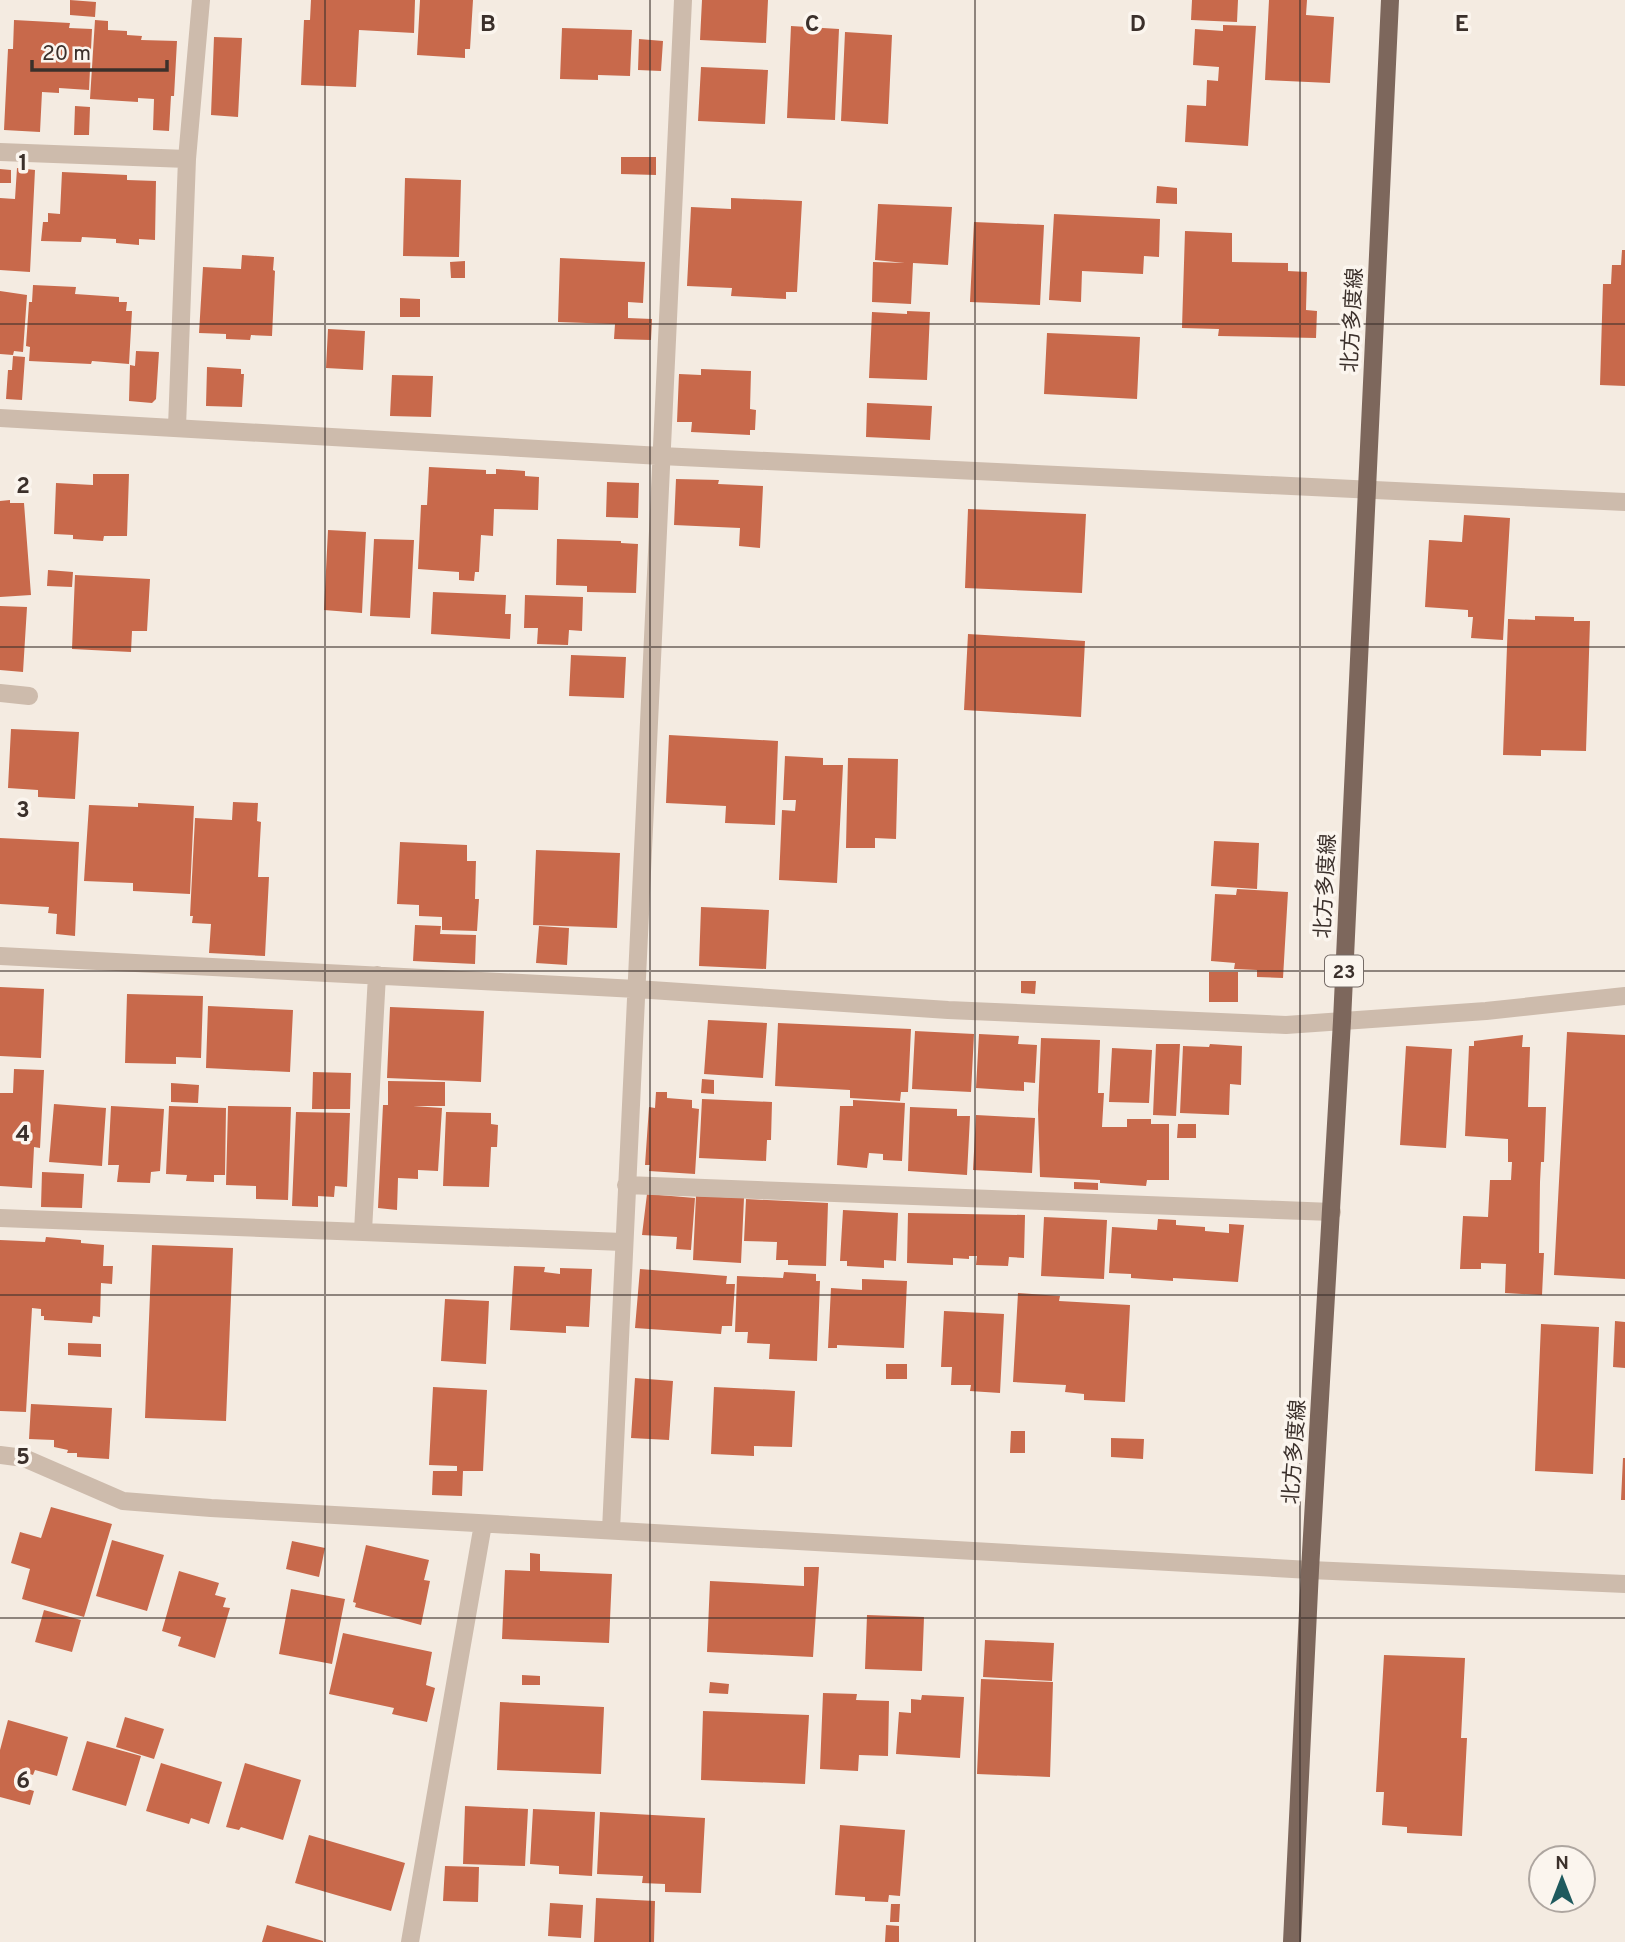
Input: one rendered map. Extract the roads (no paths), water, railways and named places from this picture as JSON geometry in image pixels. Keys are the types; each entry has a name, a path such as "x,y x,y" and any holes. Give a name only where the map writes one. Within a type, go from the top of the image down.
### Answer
{"main road":[{"name":"北方多度線","path":"1292,1942 1310,1570 1342,1021 1391,0"}],"street":[{"path":"177,427 187,159 201,0"},
{"path":"611,1530 683,0"},
{"path":"0,152 187,159"},
{"path":"0,418 661,456 1625,502"},
{"path":"0,693 29,696"},
{"path":"0,956 636,989 948,1010 1286,1025 1486,1011 1625,996"},
{"path":"363,1231 377,975"},
{"path":"626,1185 1332,1212"},
{"path":"0,1218 624,1242"},
{"path":"0,1455 24,1458 123,1501 1310,1570 1625,1584"},
{"path":"410,1942 483,1524"}]}
